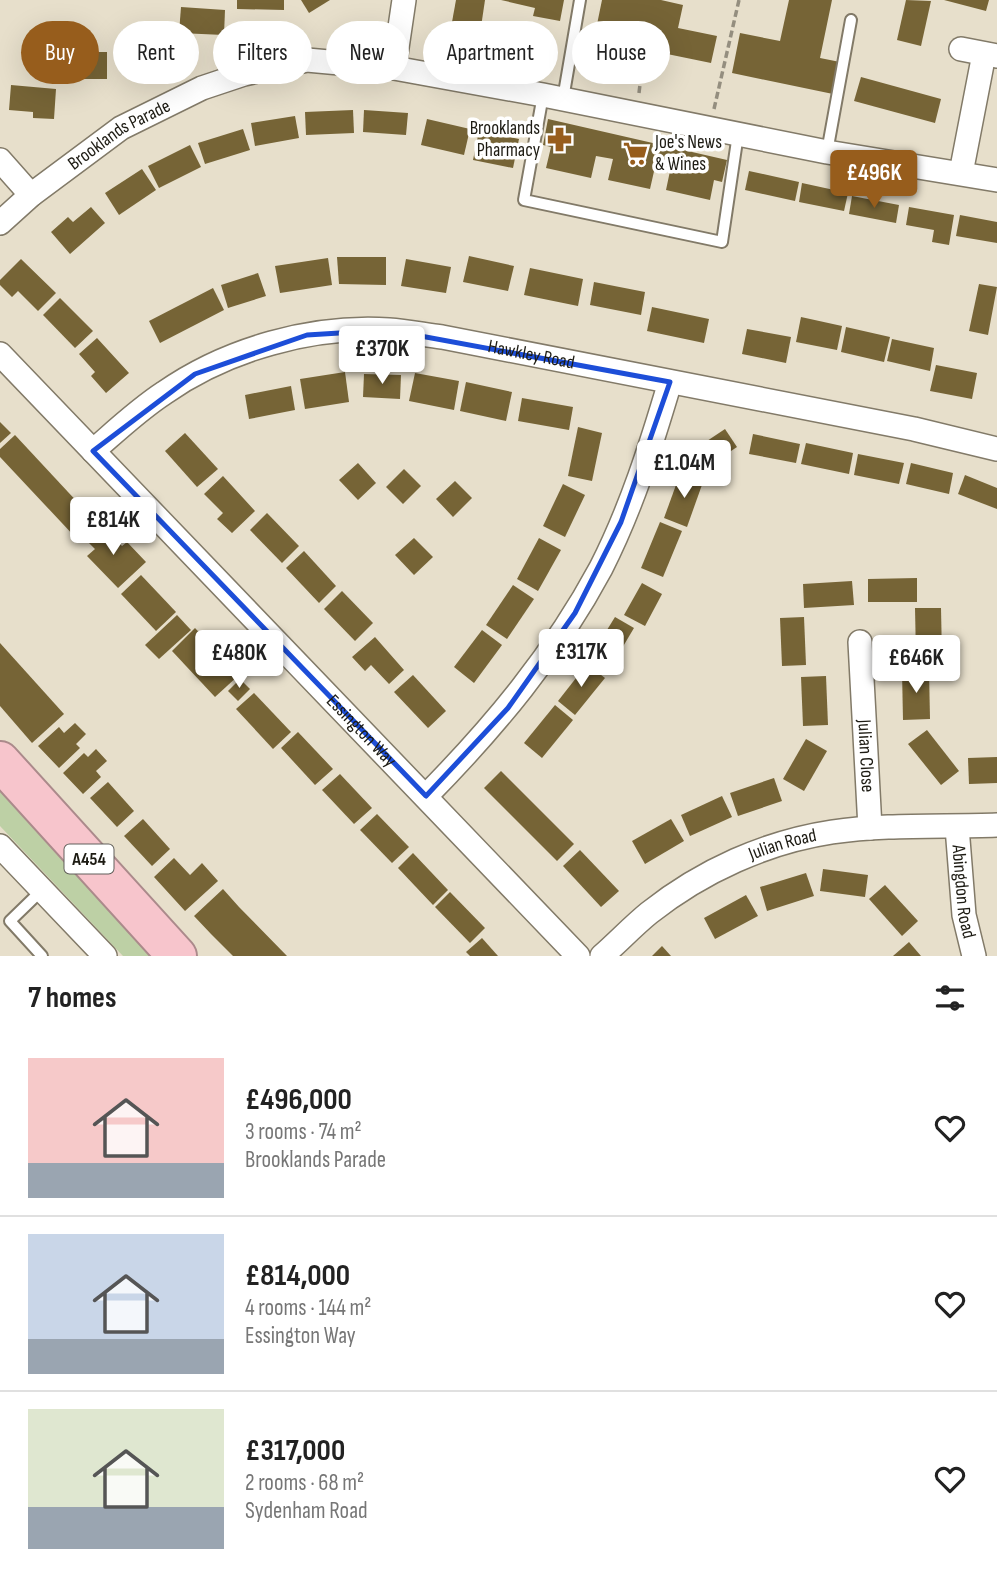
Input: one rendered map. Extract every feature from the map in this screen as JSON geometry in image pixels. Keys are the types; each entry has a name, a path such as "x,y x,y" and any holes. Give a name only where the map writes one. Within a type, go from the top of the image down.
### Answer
{"highway":[{"name":"A454","path":"0,761 177,956"}],"street":[{"path":"401,21 404,0"},
{"path":"961,49 990,55 961,173"},
{"name":"Brooklands Parade","path":"0,223 31,195 121,128 202,89 244,74 307,60 326,62"},
{"name":"Brooklands Parade","path":"409,71 827,152 997,180"},
{"path":"0,160 31,195"},
{"name":"Hawkley Road","path":"93,451 164,392 231,358 270,344 307,335 388,330 914,429 997,449"},
{"name":"Essington Way","path":"0,354 578,956"},
{"path":"426,796 508,708 575,612 601,567 643,469 670,383"},
{"name":"Julian Close","path":"860,642 870,828"},
{"name":"Julian Road","path":"602,956 650,913 702,878 769,847 831,832 870,828 997,825"},
{"name":"Abingdon Road","path":"957,827 964,915 974,956"},
{"path":"0,846 105,956"}],"lane":[{"path":"580,0 524,200 722,242 738,134"},
{"path":"827,152 850,20"},
{"path":"42,890 10,921 42,956"}],"path":[{"path":"710,129 738,0"},
{"path":"637,114 640,84"}],"highlighted area":[{"path":"388,330 670,382 621,522 575,613 508,708 426,796 93,451 195,374 307,335"}],"green space":[{"path":"0,790 153,956 123,956 0,826"}],"building":[{"path":"237,0 284,0 284,10 237,9"},
{"path":"301,0 330,0 309,13"},
{"path":"456,0 485,0 482,21 452,21"},
{"path":"501,0 564,0 560,21 533,16 535,8"},
{"path":"602,0 661,0 683,5 678,28 717,36 711,63 670,55 670,21 598,21"},
{"path":"789,0 832,0 820,58 840,62 833,94 732,73 740,33 780,41"},
{"path":"906,0 931,1 921,46 897,40"},
{"path":"944,0 989,0 986,11"},
{"path":"181,7 225,10 225,21 213,21 213,35 199,34 199,21 180,21"},
{"path":"99,52 107,52 107,79 99,79"},
{"path":"861,77 941,99 935,123 854,101"},
{"path":"11,85 56,89 54,119 33,118 33,112 9,110"},
{"path":"353,110 354,133 306,135 305,112"},
{"path":"364,110 408,113 406,135 363,132"},
{"path":"295,116 299,138 255,146 251,123"},
{"path":"427,119 470,129 464,155 421,145"},
{"path":"548,119 727,160 722,182 714,180 710,200 666,190 670,171 655,167 650,189 608,180 613,159 596,156 591,178 546,168 551,147 543,145"},
{"path":"243,129 250,150 205,164 198,143"},
{"path":"479,131 519,139 513,168 473,160"},
{"path":"190,145 201,167 159,188 148,166"},
{"path":"142,169 156,190 119,215 105,193"},
{"path":"749,171 799,182 795,201 745,190"},
{"path":"802,183 848,193 844,211 799,202"},
{"path":"852,196 899,205 896,223 849,214"},
{"path":"91,207 105,223 70,254 51,232 68,217 73,222"},
{"path":"909,207 954,215 949,245 932,242 934,230 906,225"},
{"path":"960,215 997,222 997,243 956,236"},
{"path":"469,256 514,266 508,291 463,282"},
{"path":"337,257 386,257 386,285 339,284"},
{"path":"328,258 332,285 280,293 275,266"},
{"path":"21,259 56,293 38,311 18,291 12,297 0,285 0,280"},
{"path":"406,259 451,267 446,293 401,286"},
{"path":"530,268 583,279 578,306 524,295"},
{"path":"258,273 266,296 228,308 221,285"},
{"path":"594,282 645,292 641,315 590,305"},
{"path":"979,284 997,287 988,335 969,331"},
{"path":"213,288 224,310 160,343 149,321"},
{"path":"60,298 93,331 75,348 43,315"},
{"path":"652,307 709,319 704,343 647,331"},
{"path":"801,317 842,326 837,350 796,342"},
{"path":"846,327 890,337 884,362 841,352"},
{"path":"747,329 791,337 786,363 742,354"},
{"path":"97,338 129,373 106,393 91,376 95,372 79,354"},
{"path":"892,339 934,348 930,371 887,361"},
{"path":"936,365 977,373 972,399 930,391"},
{"path":"345,372 349,402 305,409 300,379"},
{"path":"415,373 459,381 454,410 409,401"},
{"path":"364,374 401,375 400,399 363,397"},
{"path":"466,382 512,392 506,421 460,411"},
{"path":"291,386 295,410 249,419 245,395"},
{"path":"522,398 573,407 569,430 518,421"},
{"path":"0,422 11,433 0,443"},
{"path":"578,427 602,433 592,481 568,476"},
{"path":"725,429 737,447 698,473 686,455"},
{"path":"185,433 218,469 197,487 165,451"},
{"path":"753,434 800,444 796,463 749,454"},
{"path":"15,435 95,521 76,538 0,457 0,449"},
{"path":"806,443 853,453 849,474 801,464"},
{"path":"858,454 904,463 899,484 854,475"},
{"path":"358,463 376,483 358,500 339,480"},
{"path":"911,463 953,473 949,494 906,484"},
{"path":"404,469 421,486 403,504 386,487"},
{"path":"680,474 703,482 687,527 664,518"},
{"path":"965,475 997,488 997,509 958,494"},
{"path":"223,476 255,511 232,533 217,519 223,513 204,494"},
{"path":"455,481 472,498 453,517 436,499"},
{"path":"563,484 585,495 565,537 543,526"},
{"path":"267,513 299,546 282,563 250,530"},
{"path":"660,522 682,531 663,577 641,568"},
{"path":"101,524 122,546 127,542 146,562 118,588 87,556 95,549 85,539"},
{"path":"414,538 433,557 414,575 395,555"},
{"path":"539,538 561,550 538,591 517,579"},
{"path":"304,551 336,586 319,603 286,568"},
{"path":"141,575 176,612 156,631 121,594"},
{"path":"917,578 917,602 868,602 868,579"},
{"path":"852,581 854,605 804,608 803,584"},
{"path":"642,583 662,594 645,626 624,615"},
{"path":"513,585 534,599 507,639 486,625"},
{"path":"342,591 373,623 355,641 324,609"},
{"path":"915,608 941,608 942,657 916,657"},
{"path":"177,615 191,630 159,659 145,645"},
{"path":"615,617 634,628 609,670 589,659"},
{"path":"804,617 806,665 782,666 780,618"},
{"path":"195,628 239,675 215,697 172,651"},
{"path":"482,630 502,645 474,683 454,667"},
{"path":"375,637 404,670 389,684 371,665 365,671 352,657"},
{"path":"0,643 64,714 32,743 0,706"},
{"path":"587,664 605,678 575,715 558,701"},
{"path":"929,670 930,719 903,720 902,671"},
{"path":"413,675 446,711 428,728 394,692"},
{"path":"826,676 828,725 803,726 801,677"},
{"path":"240,679 250,689 238,701 228,691"},
{"path":"254,693 291,732 273,749 236,709"},
{"path":"555,705 573,720 542,758 524,743"},
{"path":"75,723 86,734 76,744 80,748 59,768 38,746 59,727 64,733"},
{"path":"927,730 959,771 941,785 908,744"},
{"path":"298,732 333,769 315,785 281,748"},
{"path":"806,739 827,751 804,791 783,779"},
{"path":"96,749 107,761 96,771 101,777 83,794 63,773 84,753 88,757"},
{"path":"997,757 997,783 969,784 968,758"},
{"path":"501,771 574,844 557,861 484,788"},
{"path":"340,774 372,808 354,824 322,790"},
{"path":"774,778 782,801 738,816 730,793"},
{"path":"108,782 134,811 117,827 90,798"},
{"path":"722,796 732,817 690,836 681,815"},
{"path":"377,814 409,847 392,863 360,830"},
{"path":"143,819 170,849 152,866 124,836"},
{"path":"671,819 684,841 645,864 632,841"},
{"path":"580,850 619,891 601,907 563,866"},
{"path":"413,853 448,890 433,905 398,868"},
{"path":"174,858 190,875 202,863 218,881 185,911 154,877"},
{"path":"823,869 868,875 865,897 820,891"},
{"path":"806,873 814,896 767,911 760,887"},
{"path":"885,885 918,921 902,936 869,899"},
{"path":"223,889 287,956 233,956 211,934 194,916"},
{"path":"450,892 485,928 470,943 435,907"},
{"path":"746,895 758,916 715,939 704,918"},
{"path":"482,938 498,956 470,956 466,952"},
{"path":"909,942 921,956 893,956"},
{"path":"662,946 671,956 652,956"}],"place":[{"name":"Brooklands Pharmacy","path":"560,139"},
{"name":"Joe's News & Wines","path":"635,153"}]}
